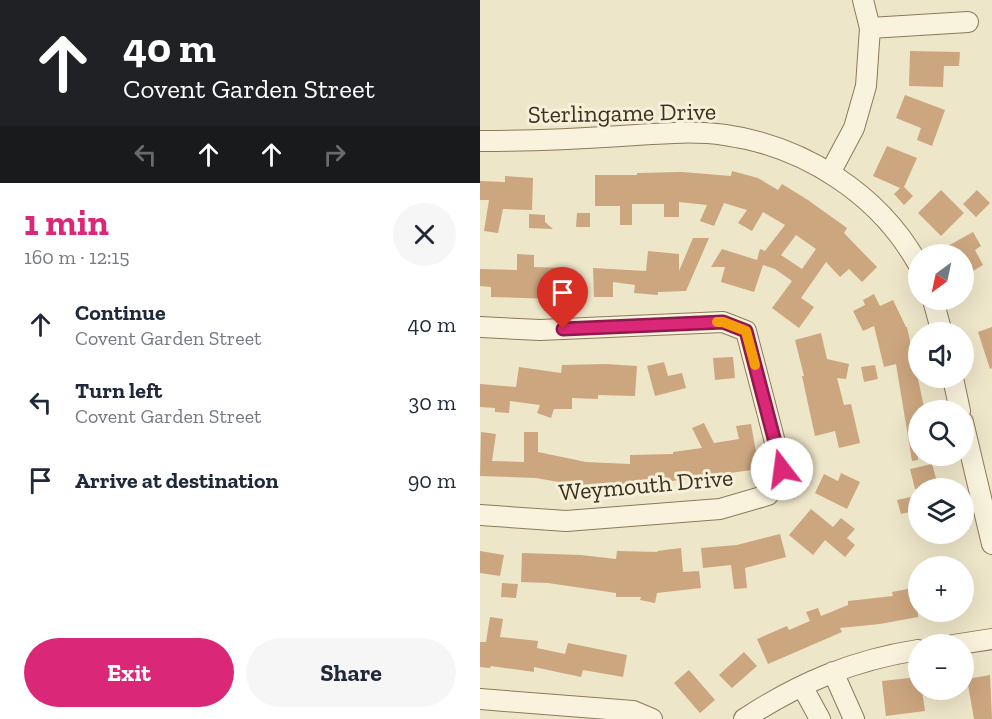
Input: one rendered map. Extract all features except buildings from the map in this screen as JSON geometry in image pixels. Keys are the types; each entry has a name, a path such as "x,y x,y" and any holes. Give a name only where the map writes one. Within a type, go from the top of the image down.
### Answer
{"street":[{"path":"830,173 854,128 866,86 870,28 863,0"},
{"path":"870,28 968,22"},
{"name":"Sterlingame Drive","path":"480,141 535,141 682,132 725,135 775,146 830,173 852,188 873,205 908,250"},
{"name":"Weymouth Drive","path":"480,327 540,330 723,322 746,331 782,469 768,495 720,509 566,521 480,515"},
{"path":"973,466 992,544"},
{"path":"974,642 992,639"},
{"path":"744,719 777,698 833,672 861,662 908,652"},
{"path":"833,672 854,719"},
{"path":"802,686 820,719"},
{"path":"480,699 633,711 652,719"}],"slow traffic":[{"path":"717,322 746,331 755,365"}],"route":[{"path":"563,329 723,322 746,331 782,469"}]}
